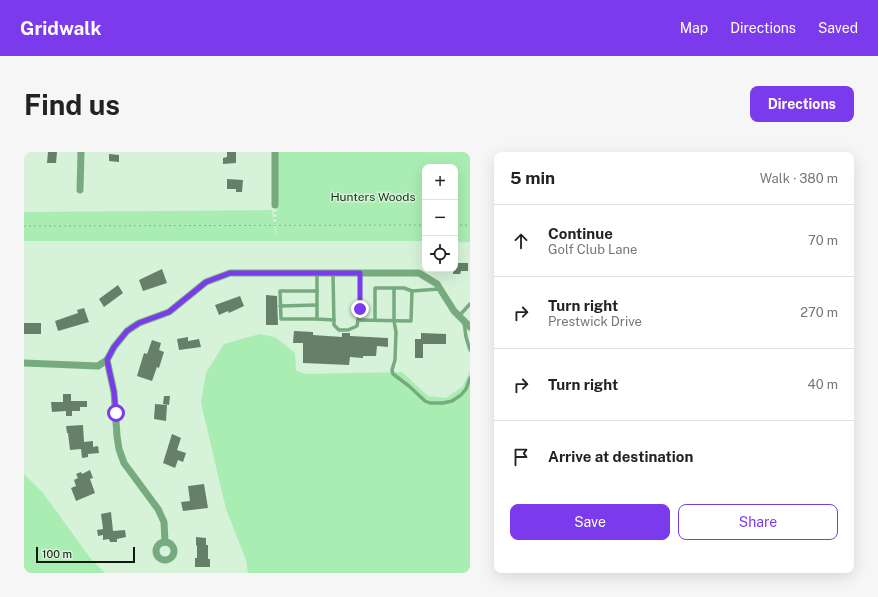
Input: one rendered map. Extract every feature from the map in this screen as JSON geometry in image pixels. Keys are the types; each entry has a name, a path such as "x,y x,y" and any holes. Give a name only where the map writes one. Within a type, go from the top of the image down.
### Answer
{"street":[{"path":"80,190 81,152"},
{"path":"275,152 275,205"},
{"path":"24,363 98,366 107,360 114,347 127,331 139,323 169,312 206,282 230,273 419,272 437,284 454,311 470,327"},
{"path":"107,360 114,392 119,448 124,463 158,509 164,522 165,542"}],"lane":[{"path":"317,273 317,319"},
{"path":"333,273 334,325 339,330 348,330 357,326 360,309 360,273"},
{"path":"374,320 375,288 404,288 412,291 440,289"},
{"path":"394,288 394,321 396,332 395,360 392,372 425,402 443,403 452,401 461,395 466,389 470,378"},
{"path":"317,290 280,291 280,319 334,320"},
{"path":"358,320 411,321 412,291"},
{"path":"470,304 462,319 470,350"},
{"path":"280,306 317,305"}],"path":[{"path":"275,205 275,225"},
{"path":"24,226 422,225"},
{"path":"458,225 470,225"}],"green space":[{"name":"Hunters Woods","path":"277,152 470,152 470,242 458,242 458,164 422,164 422,241 24,241 24,212 272,210 276,237"},
{"path":"260,334 275,337 295,353 296,370 305,374 402,372 428,396 446,398 463,386 470,371 470,573 248,573 246,560 226,509 201,403 206,373 224,344"},
{"path":"24,474 43,493 91,559 105,573 24,573"}],"building":[{"path":"48,152 57,152 56,163 47,163"},
{"path":"227,152 236,152 236,163 223,164 223,158 227,157"},
{"path":"109,154 119,155 119,162 109,161"},
{"path":"227,179 243,180 242,192 236,192 236,189 227,189"},
{"path":"458,263 468,263 468,271 461,271 460,274 453,274 453,272 458,272"},
{"path":"162,269 167,283 143,291 139,280"},
{"path":"118,285 123,293 104,307 99,299"},
{"path":"266,295 277,296 278,325 266,325"},
{"path":"240,296 244,306 229,313 228,311 219,315 215,305"},
{"path":"84,308 89,322 58,331 55,321 78,313 77,310"},
{"path":"24,323 41,323 41,334 24,334"},
{"path":"294,331 313,332 313,335 342,337 342,333 350,333 350,336 388,338 388,347 377,346 376,356 363,356 363,358 350,357 349,365 303,363 303,343 293,343"},
{"path":"421,333 446,334 446,344 423,344 423,358 415,358 415,339 421,339"},
{"path":"188,337 188,341 199,339 201,347 179,350 177,339"},
{"path":"152,340 161,343 159,350 164,352 159,368 157,367 152,381 137,376 144,353 147,354"},
{"path":"63,394 71,394 71,401 87,401 87,407 80,407 80,411 72,411 72,416 66,416 66,411 52,412 51,402 63,402"},
{"path":"164,396 170,396 169,405 163,404"},
{"path":"155,404 167,405 166,421 154,419"},
{"path":"83,425 84,442 93,441 93,447 98,446 99,453 88,454 88,457 82,458 81,449 70,450 66,426"},
{"path":"172,434 181,438 177,450 186,453 183,462 178,460 175,468 163,463"},
{"path":"90,470 93,478 90,479 95,493 76,501 71,488 76,486 74,480 78,478 76,474 81,472 82,474"},
{"path":"204,484 208,508 183,511 181,502 190,501 188,486"},
{"path":"111,512 113,531 125,530 126,537 117,539 117,542 110,542 109,539 103,540 103,535 98,536 97,530 103,529 101,514"},
{"path":"196,537 206,538 210,567 195,567 195,558 197,558"}],"route":[{"path":"116,413 114,392 107,360 114,347 127,331 139,323 169,312 206,282 230,273 360,273 360,309"}]}
